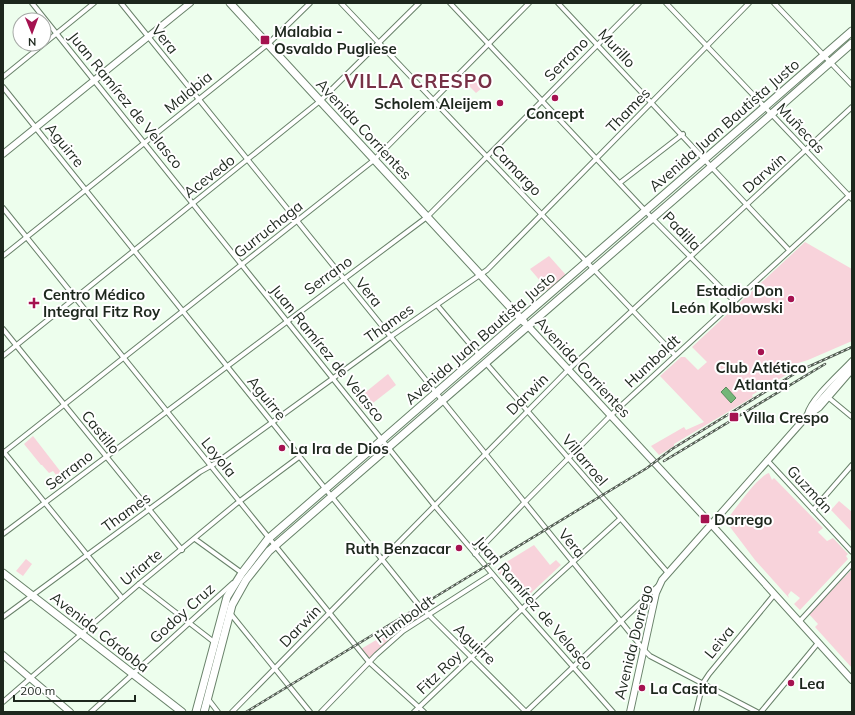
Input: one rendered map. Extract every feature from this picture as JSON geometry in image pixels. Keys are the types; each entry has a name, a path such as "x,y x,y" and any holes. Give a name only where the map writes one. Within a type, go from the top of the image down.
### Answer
{"main road":[{"path":"3,154 190,3"},
{"name":"Avenida Corrientes","path":"230,3 711,524 852,680"},
{"name":"Avenida Juan Bautista Justo","path":"196,712 227,597 237,580 268,539 852,31"},
{"name":"Avenida Juan Bautista Justo","path":"204,712 230,612 246,580 274,546 852,43"},
{"name":"Avenida Dorrego","path":"630,712 660,584 767,460 852,365"},
{"name":"Avenida Córdoba","path":"3,573 182,712"},
{"path":"3,655 70,712"}],"street":[{"name":"Juan Ramírez de Velasco","path":"32,3 435,506 522,609 613,712"},
{"path":"3,77 94,3"},
{"name":"Vera","path":"121,3 644,650 650,656 756,712"},
{"name":"Malabia","path":"3,256 268,44 310,3"},
{"name":"Camargo","path":"341,3 588,261 675,355"},
{"name":"Acevedo","path":"3,356 320,101 419,3"},
{"name":"Padilla","path":"450,3 621,182 652,218 734,301"},
{"name":"Gurruchaga","path":"3,452 374,160 529,3"},
{"name":"Murillo","path":"558,3 683,134 789,250"},
{"name":"Serrano","path":"3,534 427,217 639,3"},
{"name":"Muñecas","path":"666,3 806,151 851,196"},
{"name":"Thames","path":"3,617 31,595 210,466 390,337 487,270 706,45 749,3"},
{"path":"774,3 852,84"},
{"name":"Aguirre","path":"3,87 299,457 428,615 526,712"},
{"name":"Darwin","path":"232,712 568,370 852,108"},
{"path":"621,182 683,134"},
{"name":"Humboldt","path":"475,554 610,416 789,250 851,196"},
{"name":"Loyola","path":"3,208 328,613 369,662 424,712"},
{"path":"437,304 480,356"},
{"name":"Castillo","path":"3,328 63,405 182,550"},
{"name":"Avenida Dorrego","path":"806,418 808,408 852,360"},
{"name":"Villarroel","path":"485,362 668,573"},
{"name":"Avenida Dorrego","path":"806,418 817,411 852,370"},
{"path":"829,398 852,417"},
{"path":"3,452 46,502 122,598"},
{"name":"Uriarte","path":"3,702 32,679 80,633 122,598 240,502 299,457"},
{"name":"Guzmán","path":"767,460 852,552"},
{"path":"813,510 852,465"},
{"name":"Fitz Roy","path":"414,712 572,562 620,519"},
{"path":"195,539 242,573"},
{"path":"799,622 852,564"},
{"name":"Humboldt","path":"321,712 369,662 403,631 492,574"},
{"name":"Godoy Cruz","path":"91,712 237,580"},
{"path":"139,584 214,642"},
{"path":"526,712 660,584"},
{"name":"Leiva","path":"696,712 703,683 740,634 774,595"},
{"path":"230,612 274,669 310,712"},
{"path":"761,712 818,643"},
{"path":"208,699 218,712"}],"shaded area":[{"path":"469,75 482,88 476,93 464,81"},
{"name":"Club Atlético Atlanta","path":"805,242 852,269 852,341 795,364 798,368 752,395 753,397 674,444 674,446 659,455 651,446 684,427 686,430 704,422 660,376 681,357 685,357 698,370 707,362 692,347"},
{"path":"549,256 566,275 548,290 530,269"},
{"path":"388,374 396,385 364,410 356,400"},
{"path":"726,387 736,398 731,403 721,392"},
{"path":"33,436 67,480 63,484 53,471 49,473 41,465 24,444"},
{"path":"769,473 772,480 774,478 823,528 818,532 827,541 833,538 848,554 846,556 848,559 800,610 794,604 800,598 791,591 788,595 789,598 755,560 727,523 728,518 747,493 764,475"},
{"path":"839,501 852,512 852,532 831,510"},
{"path":"534,545 550,565 556,560 561,565 530,594 528,593 521,599 495,569"},
{"path":"26,559 32,564 23,576 16,571"},
{"path":"852,569 852,668 815,627 818,624 809,614"},
{"path":"420,614 421,616 402,630 370,658 361,649"}],"railway":[{"path":"246,712 647,468 672,449 799,371 852,347"},
{"path":"664,461 825,364"}],"place":[{"name":"Malabia - Osvaldo Pugliese","path":"265,40"},
{"name":"Concept","path":"555,98"},
{"name":"Scholem Aleijem","path":"500,103"},
{"name":"Estadio Don León Kolbowski","path":"791,299"},
{"name":"Centro Médico Integral Fitz Roy","path":"34,303"},
{"name":"Club Atlético Atlanta","path":"761,352"},
{"name":"Villa Crespo","path":"734,417"},
{"name":"La Ira de Dios","path":"282,448"},
{"name":"Dorrego","path":"705,519"},
{"name":"Ruth Benzacar","path":"459,548"},
{"name":"Lea","path":"791,683"},
{"name":"La Casita","path":"642,688"}],"district":[{"name":"VILLA CRESPO","path":"419,81"}]}
